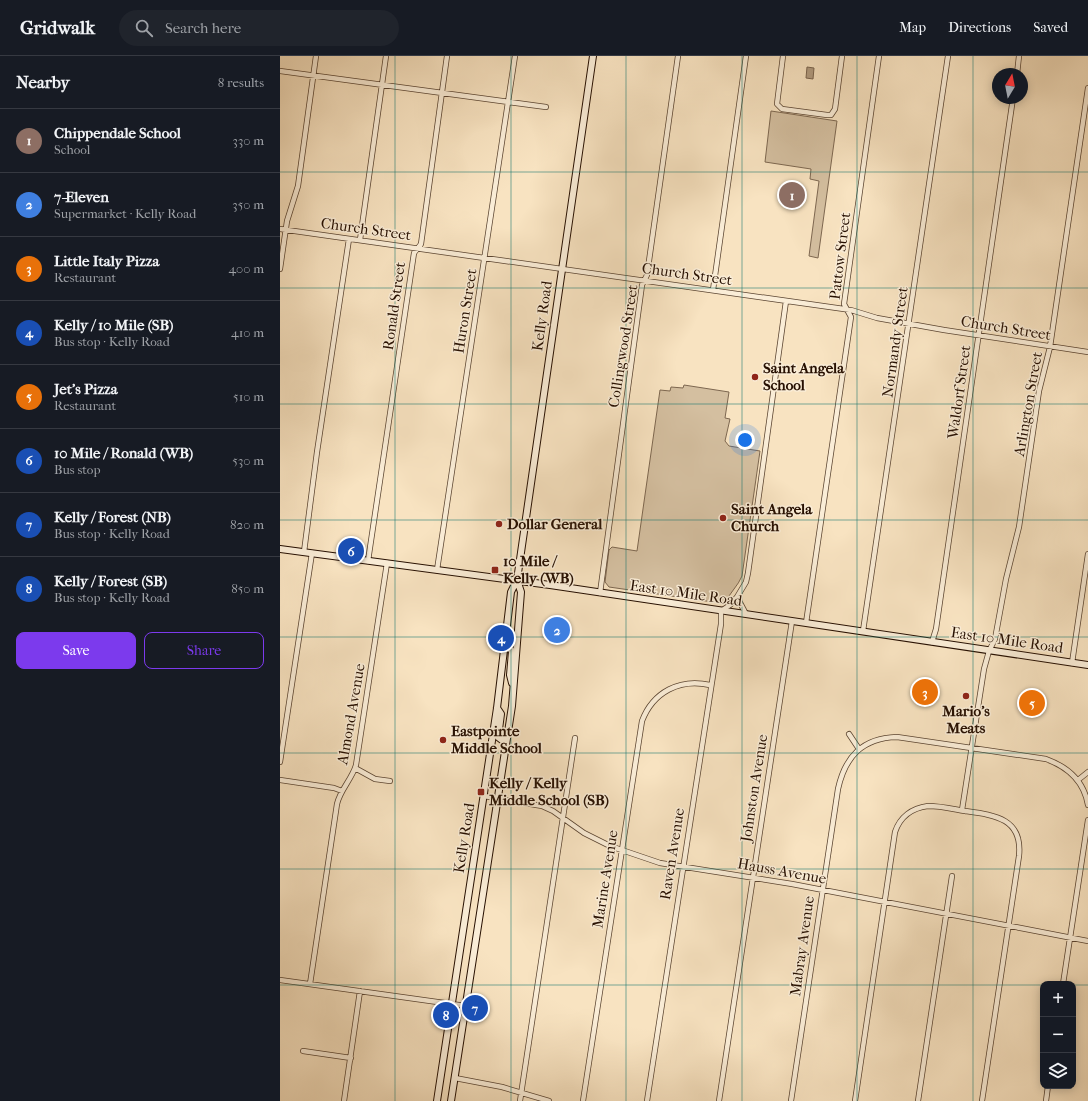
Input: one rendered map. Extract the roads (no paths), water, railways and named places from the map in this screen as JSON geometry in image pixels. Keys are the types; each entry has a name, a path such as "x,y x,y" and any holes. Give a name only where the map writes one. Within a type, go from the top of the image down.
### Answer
{"street":[{"path":"280,269 286,230 298,186 316,56"},
{"path":"360,240 386,56"},
{"name":"Ronald Street","path":"368,561 414,253 421,244 447,56"},
{"name":"Huron Street","path":"438,570 486,258 515,56"},
{"name":"Kelly Road","path":"436,1101 497,708 511,592 517,580 593,56"},
{"name":"Collingwood Street","path":"600,593 642,285 648,276 678,56"},
{"path":"713,290 746,56"},
{"path":"783,56 777,104 782,109 827,116 835,110 842,56"},
{"name":"Pattow Street","path":"806,623 851,317 844,304 879,56"},
{"name":"Normandy Street","path":"863,631 910,323 948,56"},
{"path":"1018,68 1019,56"},
{"path":"280,71 546,107"},
{"name":"Arlington Street","path":"962,810 981,684 989,650 995,639 1006,580 1019,527 1039,391 1050,346 1088,88"},
{"name":"Waldorf Street","path":"932,642 936,629 1012,104"},
{"name":"Church Street","path":"280,229 562,268 847,310 886,320 979,336 1088,352"},
{"path":"304,552 317,452 349,239"},
{"path":"721,611 737,597 746,582 748,573 786,301"},
{"name":"East 10 Mile Road","path":"280,549 517,580 1088,666"},
{"path":"280,762 312,553"},
{"path":"1072,663 1088,554"},
{"name":"Almond Avenue","path":"310,984 337,804 342,791 355,768 387,563"},
{"name":"Kelly Road","path":"451,1101 514,689 521,592 517,580"},
{"path":"737,597 739,605 746,614"},
{"name":"Raven Avenue","path":"647,1101 710,684 721,624 721,611"},
{"name":"Johnston Avenue","path":"719,1101 792,621"},
{"path":"504,648 510,648 512,651 510,675 514,689"},
{"name":"Marine Avenue","path":"583,1101 640,730 646,711 660,694 676,686 690,683 710,684"},
{"path":"497,708 501,714 498,737 502,740 507,736"},
{"path":"849,734 859,749"},
{"name":"Mabray Avenue","path":"791,1101 841,775 849,759 859,749 878,739 897,737 1046,759 1064,767 1078,780"},
{"path":"520,1101 575,738"},
{"path":"355,768 374,778 390,781"},
{"path":"1088,772 1078,780 1088,805"},
{"path":"280,780 331,787 342,791"},
{"name":"Hauss Avenue","path":"484,796 542,806 563,818 584,833 621,851 656,862 823,889 1088,941"},
{"path":"855,1101 895,832 904,817 914,809 928,806 962,810 999,817 1012,827 1017,836 1020,850 982,1101"},
{"path":"1064,981 1088,820"},
{"path":"918,1101 952,876"},
{"path":"280,980 466,1006"},
{"path":"344,1101 360,991"},
{"path":"303,1051 350,1058"},
{"path":"455,1078 521,1092 549,1101"},
{"path":"1046,1101 1048,1089"}],"place":[{"name":"Chippendale School","path":"792,195"},
{"name":"Saint Angela School","path":"755,377"},
{"name":"Saint Angela Church","path":"723,518"},
{"name":"Dollar General","path":"499,524"},
{"name":"10 Mile / Ronald (WB)","path":"351,551"},
{"name":"10 Mile / Kelly (WB)","path":"495,570"},
{"name":"7-Eleven","path":"557,630"},
{"name":"Kelly / 10 Mile (SB)","path":"501,638"},
{"name":"Little Italy Pizza","path":"925,692"},
{"name":"Mario's Meats","path":"966,696"},
{"name":"Jet's Pizza","path":"1032,703"},
{"name":"Eastpointe Middle School","path":"443,740"},
{"name":"Kelly / Kelly Middle School (SB)","path":"481,792"},
{"name":"Kelly / Forest (NB)","path":"475,1008"},
{"name":"Kelly / Forest (SB)","path":"446,1015"}]}
